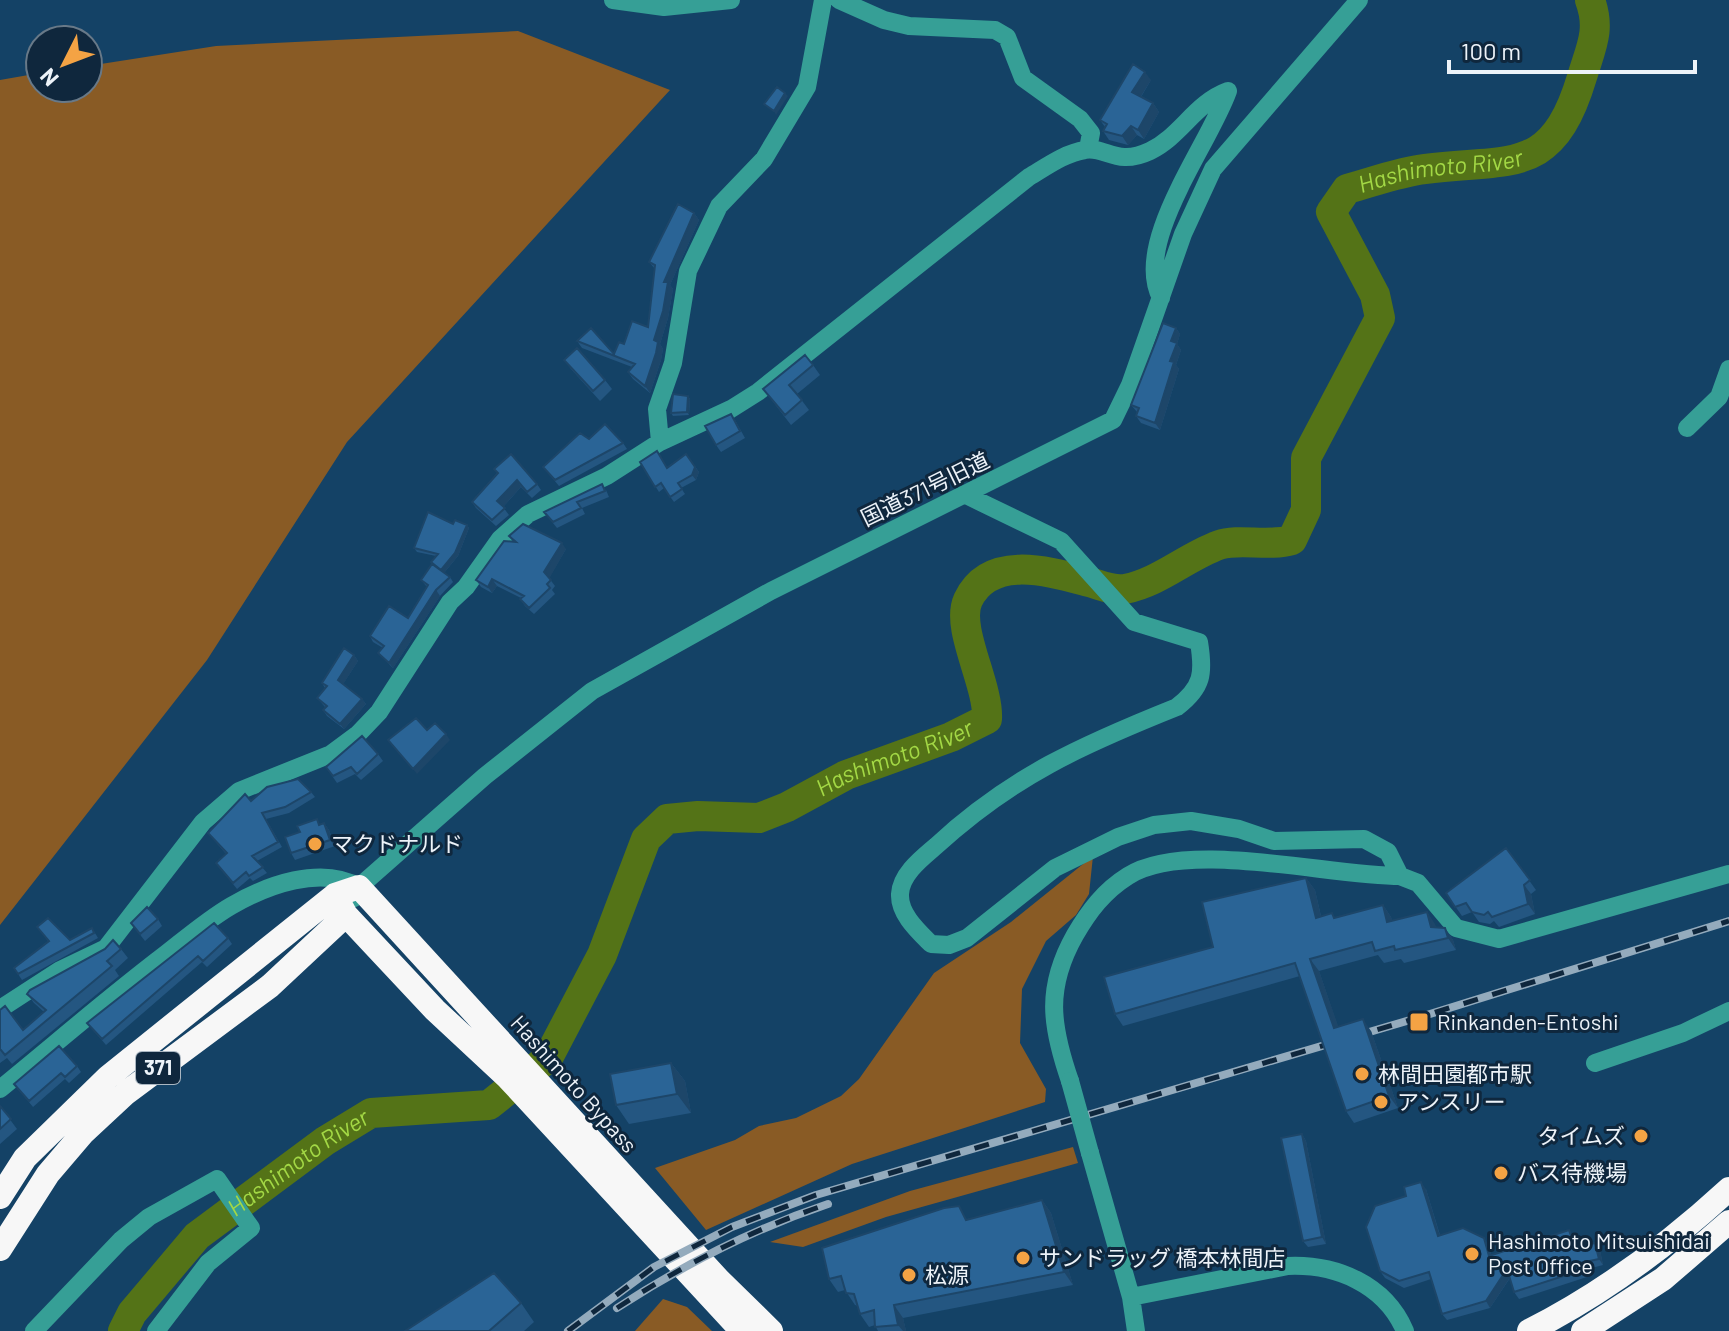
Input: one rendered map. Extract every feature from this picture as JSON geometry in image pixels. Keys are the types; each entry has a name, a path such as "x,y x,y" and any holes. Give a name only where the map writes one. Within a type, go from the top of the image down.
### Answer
{"highway":[{"name":"371","path":"0,1249 48,1174 83,1133 126,1093 270,986 359,887"},
{"name":"Hashimoto Bypass","path":"359,887 742,1331"},
{"name":"371","path":"0,1197 25,1158 108,1077 341,905"},
{"name":"Hashimoto Bypass","path":"341,905 435,1010 771,1331"},
{"path":"1529,1331 1607,1289 1649,1259 1729,1189"},
{"path":"1583,1331 1663,1279 1729,1222"}],"street":[{"path":"613,0 664,7 731,0"},
{"path":"660,442 657,409 673,363 688,271 719,206 764,159 807,87 823,0"},
{"path":"839,0 884,20 909,26 995,30 1007,37 1023,78 1080,119 1091,133 1088,149"},
{"name":"国道371号旧道","path":"359,887 485,776 592,691 771,591 968,496 1113,420 1130,385 1183,234 1213,169 1359,0"},
{"path":"0,1009 60,970 106,948 203,822 239,791 331,754 358,734 379,712 450,602 466,587 500,539 528,514 607,476 660,442 731,409 758,392 1006,193 1064,157 1088,149 1118,158 1151,150 1208,98 1228,91 1166,220 1153,283 1161,298"},
{"path":"1687,428 1719,397 1729,369"},
{"path":"968,496 1061,541 1134,622 1199,642 1203,670 1193,695 1177,707 1038,768 997,794 912,867 900,892 904,911 931,944 949,945 967,938 1055,868 1105,842 1154,825 1191,821 1239,829 1274,841 1364,839 1388,852 1400,876"},
{"path":"1136,1331 1131,1297 1056,1040 1052,1006 1067,949 1099,899 1130,875 1171,861 1208,860 1400,876 1418,883 1456,928 1499,939 1729,874"},
{"path":"0,1089 140,974 230,906 299,880 328,876 345,879 359,887"},
{"path":"1595,1063 1683,1033 1729,1011"},
{"path":"34,1331 121,1240 149,1217 217,1179 251,1228 208,1263 156,1331"},
{"path":"1131,1297 1288,1266 1314,1265 1363,1283 1385,1300 1405,1331"}],"shaded area":[{"path":"518,31 670,90 347,442 207,660 0,925 0,80 24,76 24,104 104,104 104,64 216,46"},
{"path":"1093,856 1089,894 1076,915 1046,941 1022,989 1020,1043 1046,1089 1045,1102 852,1164 706,1230 655,1168 735,1140 759,1126 796,1118 841,1096 859,1079 934,973 1011,922"},
{"path":"1073,1147 1078,1163 886,1217 803,1247 770,1242 910,1191"},
{"path":"663,1299 687,1307 712,1331 635,1331"}],"building":[{"path":"1133,64 1145,72 1132,92 1153,103 1138,130 1131,126 1122,136 1103,131 1107,124 1100,120"},
{"path":"777,87 785,93 774,111 764,104"},
{"path":"678,204 694,213 664,282 668,282 654,340 658,342 656,353 645,386 628,372 635,364 577,341 591,328 614,354 619,342 624,344 632,321 648,327 655,265 649,262"},
{"path":"1163,323 1176,328 1171,341 1177,343 1155,423 1136,416 1139,408 1131,405"},
{"path":"577,348 605,380 593,391 564,360"},
{"path":"805,355 813,365 789,385 802,400 785,415 763,389"},
{"path":"673,394 688,396 687,412 671,413"},
{"path":"731,414 740,431 716,445 705,426"},
{"path":"605,424 623,443 555,480 543,467 580,433 589,439"},
{"path":"657,451 667,468 686,454 695,467 692,475 678,483 682,489 670,497 661,483 655,487 640,462"},
{"path":"511,454 537,484 527,492 517,480 497,501 505,508 492,520 472,502 498,473 494,469"},
{"path":"602,484 605,491 577,502 581,508 553,522 544,512"},
{"path":"428,512 453,524 455,520 467,525 455,553 441,570 431,562 438,554 414,548"},
{"path":"523,524 562,543 544,572 551,580 547,584 550,588 529,608 520,599 524,596 492,579 488,587 476,580 504,541 516,542 509,536"},
{"path":"432,564 450,577 436,590 389,663 378,653 384,646 370,636 389,606 408,618 428,585 421,580"},
{"path":"344,648 354,655 338,680 362,699 340,724 323,710 327,706 317,698 327,686 322,683"},
{"path":"416,718 427,730 435,723 446,734 413,769 388,740"},
{"path":"362,736 378,754 357,774 351,767 333,776 326,767"},
{"path":"298,779 311,792 285,807 262,813 278,842 252,856 263,867 249,876 246,872 233,883 216,863 227,853 208,833 245,794 251,801 267,787"},
{"path":"317,819 319,825 324,823 330,840 291,853 285,837 300,832 297,826"},
{"path":"1506,848 1530,880 1524,885 1528,904 1492,917 1488,912 1484,915 1472,912 1466,903 1455,907 1446,893"},
{"path":"1306,878 1316,918 1332,913 1334,918 1383,905 1387,922 1427,912 1431,927 1445,928 1448,938 1395,950 1394,946 1375,951 1372,942 1310,959 1334,1028 1363,1019 1389,1096 1346,1111 1295,963 1115,1014 1104,977 1213,947 1202,902"},
{"path":"147,907 158,919 140,934 131,923"},
{"path":"48,918 70,940 92,928 94,933 18,974 14,968 49,941 37,927"},
{"path":"214,923 228,938 203,961 198,956 102,1039 87,1023"},
{"path":"113,940 121,949 107,961 112,966 5,1055 0,1049 0,1010 5,1006 23,1030 46,1010 27,994 30,990 105,949"},
{"path":"59,1046 77,1066 65,1077 61,1073 29,1101 14,1084"},
{"path":"671,1063 677,1094 616,1105 610,1074"},
{"path":"0,1106 11,1119 0,1129"},
{"path":"1302,1134 1322,1237 1303,1241 1281,1138"},
{"path":"1421,1182 1438,1236 1463,1228 1484,1238 1489,1256 1569,1230 1575,1248 1595,1243 1599,1259 1580,1263 1582,1270 1514,1292 1507,1269 1486,1301 1442,1314 1429,1272 1399,1281 1380,1271 1366,1227 1375,1206 1406,1196 1404,1187"},
{"path":"1042,1200 1064,1272 894,1305 898,1325 875,1327 874,1310 860,1314 854,1294 846,1293 841,1276 829,1279 822,1248 944,1208 959,1206 966,1220"},
{"path":"494,1273 521,1303 489,1331 405,1331"}],"waterway":[{"name":"Hashimoto River","path":"123,1331 132,1313 197,1236 325,1141 371,1113 489,1105 548,1058 602,955 646,839 667,819 698,816 759,818 787,807 846,775 951,737 987,719 965,612 968,600 978,585 991,576 1006,571 1040,571 1125,589 1150,581 1219,545 1292,540 1306,510 1306,458 1380,318 1375,295 1331,212 1347,189 1415,170 1505,161 1542,147 1557,132 1582,77 1595,30 1590,0"}],"railway":[{"path":"568,1331 654,1267 732,1227 816,1195 1417,1018 1729,921"},
{"path":"617,1308 719,1249 828,1204"}],"place":[{"name":"マクドナルド","path":"315,844"},
{"name":"Rinkanden-Entoshi","path":"1419,1022"},
{"name":"林間田園都市駅","path":"1362,1074"},
{"name":"アンスリー","path":"1381,1102"},
{"name":"タイムズ","path":"1641,1136"},
{"name":"バス待機場","path":"1501,1173"},
{"name":"Hashimoto Mitsuishidai Post Office","path":"1472,1254"},
{"name":"サンドラッグ 橋本林間店","path":"1023,1258"},
{"name":"松源","path":"909,1275"}]}
